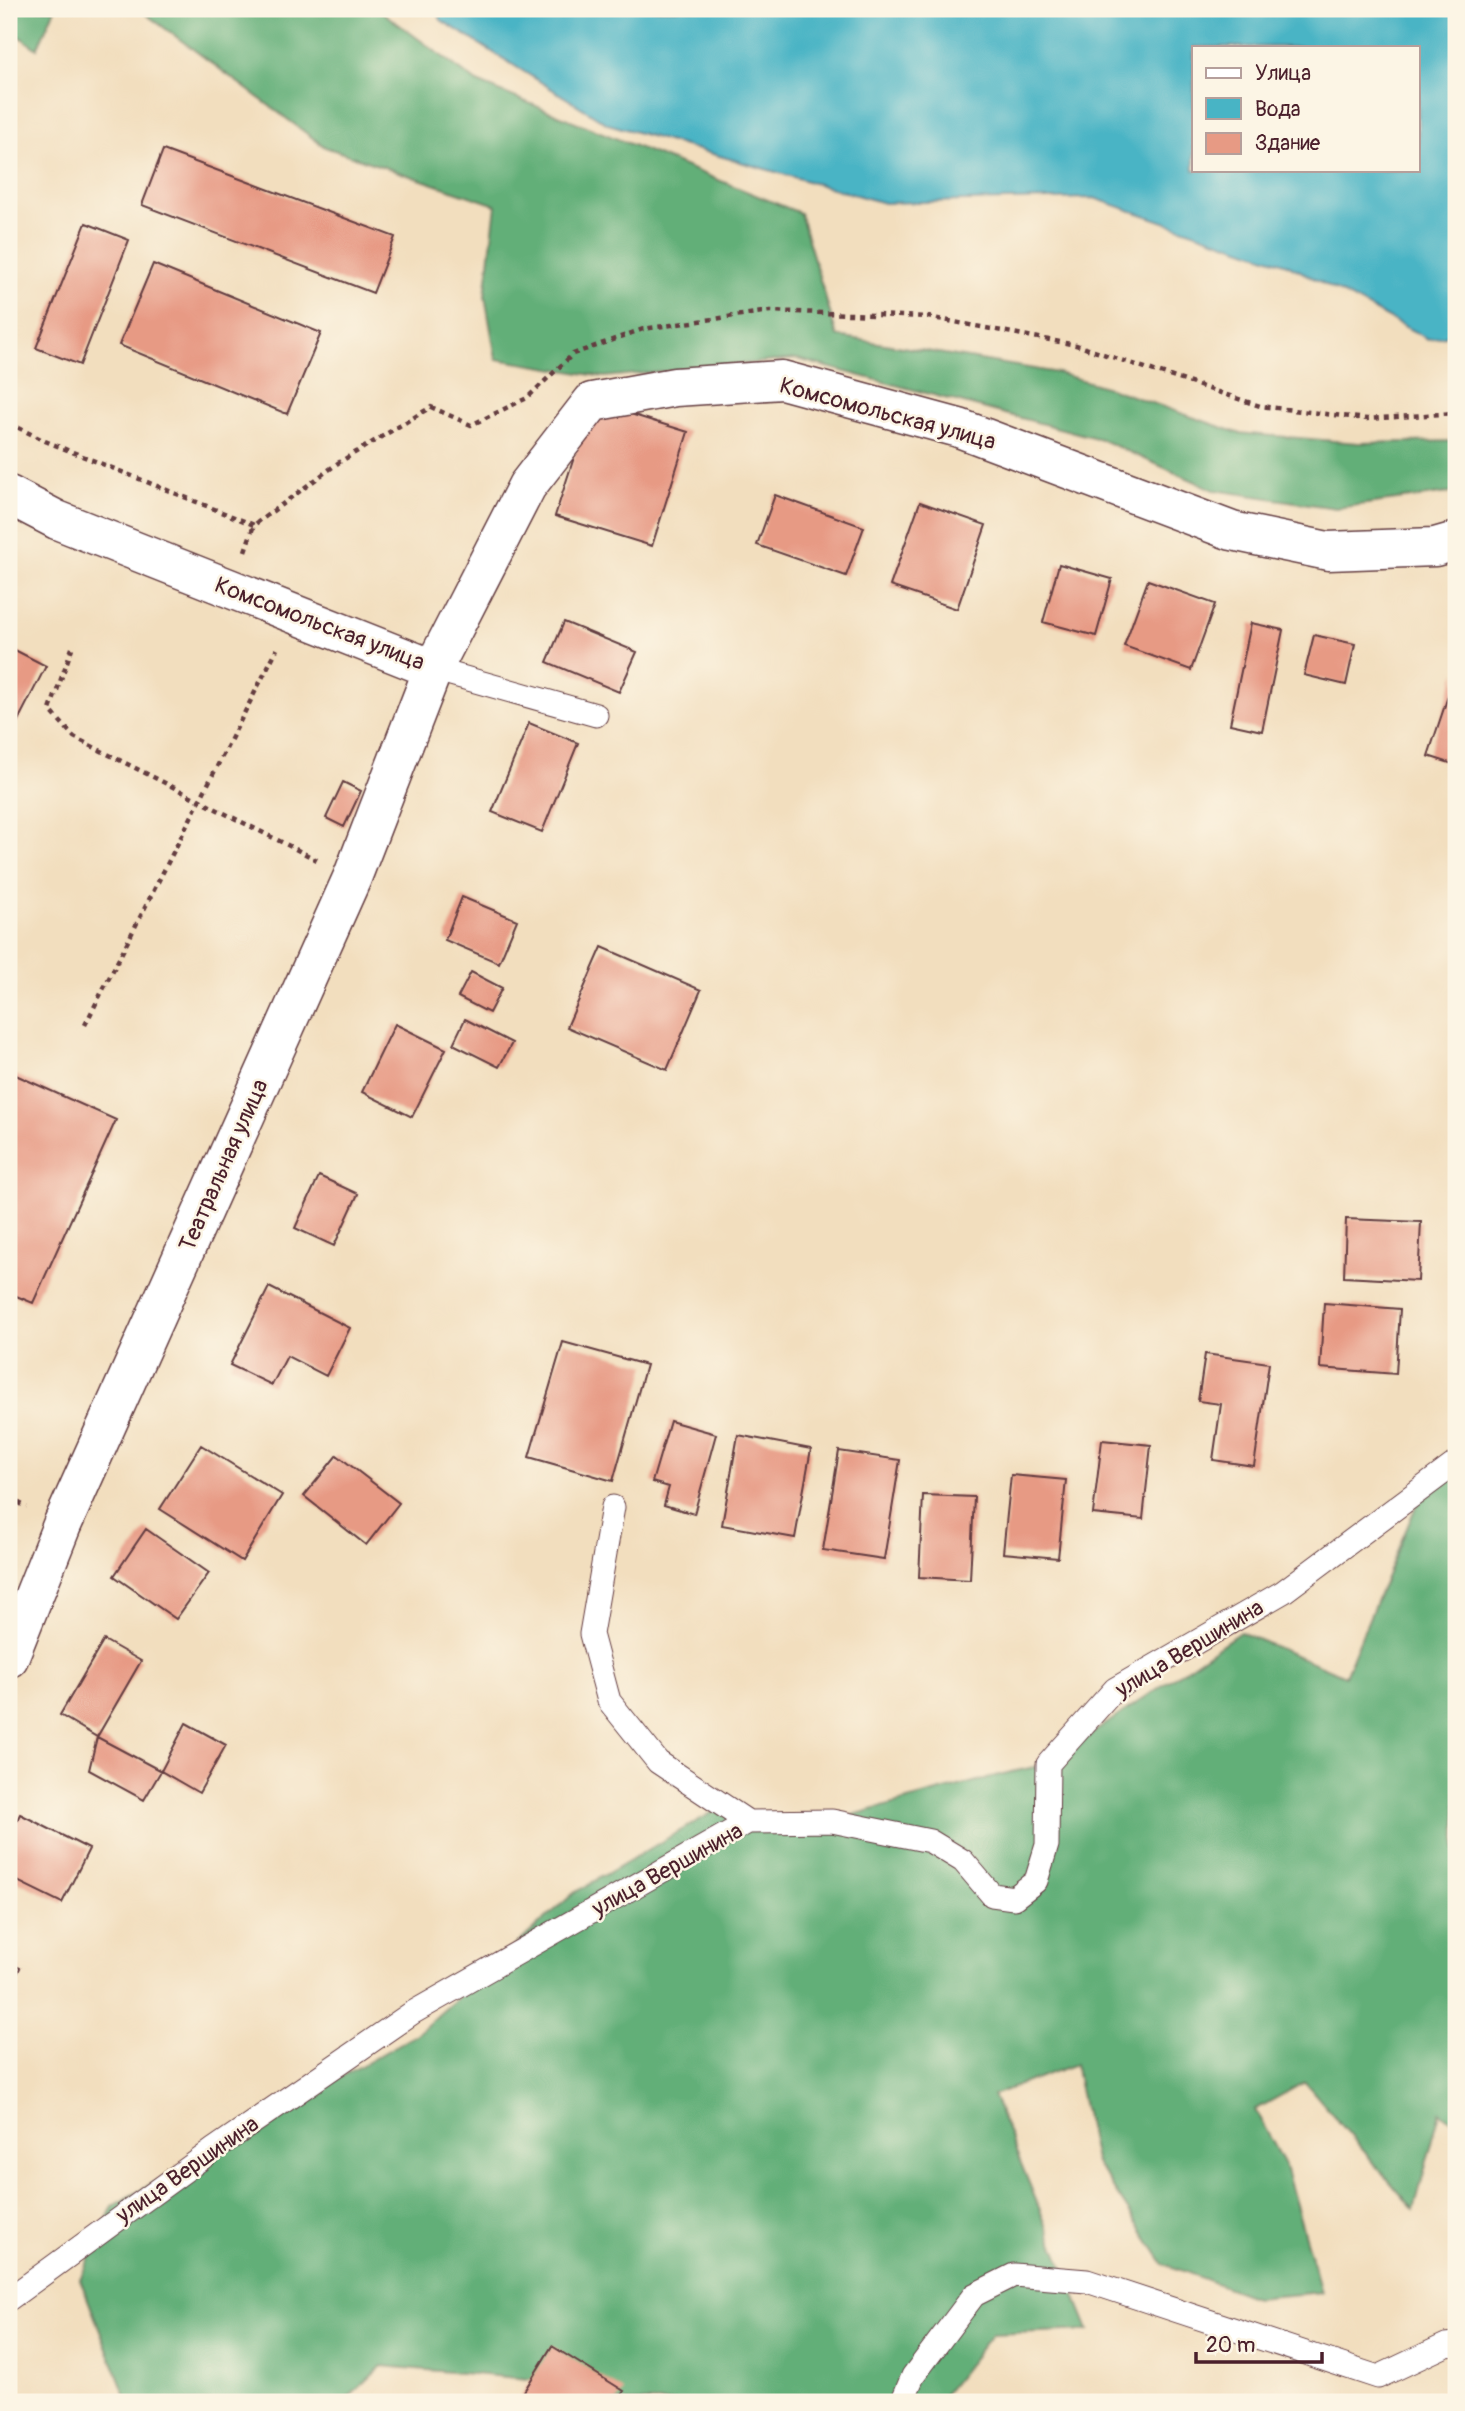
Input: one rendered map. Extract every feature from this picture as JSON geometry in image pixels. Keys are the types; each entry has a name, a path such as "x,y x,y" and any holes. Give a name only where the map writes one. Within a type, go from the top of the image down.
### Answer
{"street":[{"name":"Комсомольская улица","path":"9,495 57,520 433,669 527,486 592,402 675,387 782,380 959,428 1232,531 1328,551 1449,548"},
{"name":"Театральная улица","path":"9,1658 62,1525 352,878 433,669"}],"lane":[{"path":"433,669 596,715"},
{"name":"улица Вершинина","path":"9,2299 213,2150 412,2013 748,1822 832,1821 930,1841 963,1861 992,1895 1013,1898 1036,1881 1047,1845 1048,1764 1115,1689 1283,1592 1456,1463"},
{"path":"613,1507 591,1634 609,1701 658,1762 748,1822"},
{"path":"902,2402 913,2376 974,2295 1014,2275 1087,2281 1378,2377 1446,2345 1456,2344"}],"path":[{"path":"9,423 45,441 254,525"},
{"path":"85,1025 295,614"},
{"path":"72,648 50,710 74,737 352,878"}],"green space":[{"path":"9,9 55,9 37,49 9,29"},
{"path":"139,9 378,9 477,82 800,213 837,336 1058,373 1238,433 1358,443 1456,441 1456,492 1336,508 1214,490 1100,439 797,359 604,377 496,359 485,296 496,205 325,147"},
{"path":"1456,1463 1456,2125 1440,2112 1414,2210 1305,2082 1255,2110 1284,2163 1321,2292 1255,2298 1164,2264 1095,2161 1075,2064 993,2095 1089,2330 992,2334 938,2402 586,2402 540,2380 382,2366 344,2402 128,2402 80,2279 113,2206 417,2034 574,1893 716,1810 784,1834 1048,1764 1240,1632 1345,1676 1424,1487"}],"water":[{"path":"437,9 1456,9 1456,334 1428,339 1287,264 1094,198 884,203 608,124 441,20"}],"building":[{"path":"163,150 395,237 373,293 142,205"},
{"path":"86,223 129,240 80,365 36,348"},
{"path":"153,264 321,333 287,414 119,345"},
{"path":"592,402 688,432 652,546 555,516"},
{"path":"775,495 864,527 846,576 757,545"},
{"path":"920,502 986,525 957,609 890,586"},
{"path":"1059,564 1112,579 1096,636 1043,622"},
{"path":"1148,580 1215,604 1191,670 1124,646"},
{"path":"564,622 637,652 619,692 547,662"},
{"path":"1251,623 1283,630 1262,731 1230,724"},
{"path":"1314,635 1355,644 1346,685 1304,675"},
{"path":"9,647 46,666 9,738"},
{"path":"1456,672 1456,765 1428,756"},
{"path":"529,723 578,743 542,832 492,812"},
{"path":"343,782 361,791 344,827 326,818"},
{"path":"462,897 517,920 499,963 445,940"},
{"path":"602,947 701,990 667,1070 567,1027"},
{"path":"471,972 502,988 489,1013 458,997"},
{"path":"465,1019 512,1043 499,1067 453,1044"},
{"path":"395,1024 446,1049 412,1117 362,1092"},
{"path":"9,1072 116,1120 33,1303 9,1293"},
{"path":"319,1176 358,1194 334,1246 295,1228"},
{"path":"1346,1219 1421,1222 1418,1281 1344,1277"},
{"path":"269,1287 350,1328 326,1376 287,1356 272,1385 230,1365"},
{"path":"1454,1294 1456,1315 1452,1315"},
{"path":"1324,1303 1400,1309 1396,1374 1320,1368"},
{"path":"563,1342 646,1365 613,1481 529,1457"},
{"path":"1205,1354 1269,1363 1254,1466 1213,1460 1221,1404 1198,1401"},
{"path":"670,1421 716,1434 694,1514 664,1505 669,1487 652,1482"},
{"path":"738,1435 811,1449 795,1538 722,1525"},
{"path":"1102,1440 1151,1445 1143,1519 1093,1514"},
{"path":"201,1445 282,1495 242,1561 160,1509"},
{"path":"839,1451 900,1460 884,1559 823,1550"},
{"path":"337,1455 399,1503 366,1545 304,1496"},
{"path":"1011,1475 1066,1480 1058,1558 1003,1553"},
{"path":"923,1495 974,1497 970,1580 919,1577"},
{"path":"146,1529 209,1573 176,1619 114,1576"},
{"path":"104,1640 141,1661 97,1737 60,1715"},
{"path":"186,1723 226,1745 199,1793 161,1771"},
{"path":"97,1737 161,1771 144,1800 89,1770"},
{"path":"20,1814 89,1849 62,1903 9,1877 9,1837"},
{"path":"9,1963 20,1968 9,1989"},
{"path":"552,2346 624,2391 617,2402 518,2401"}]}
